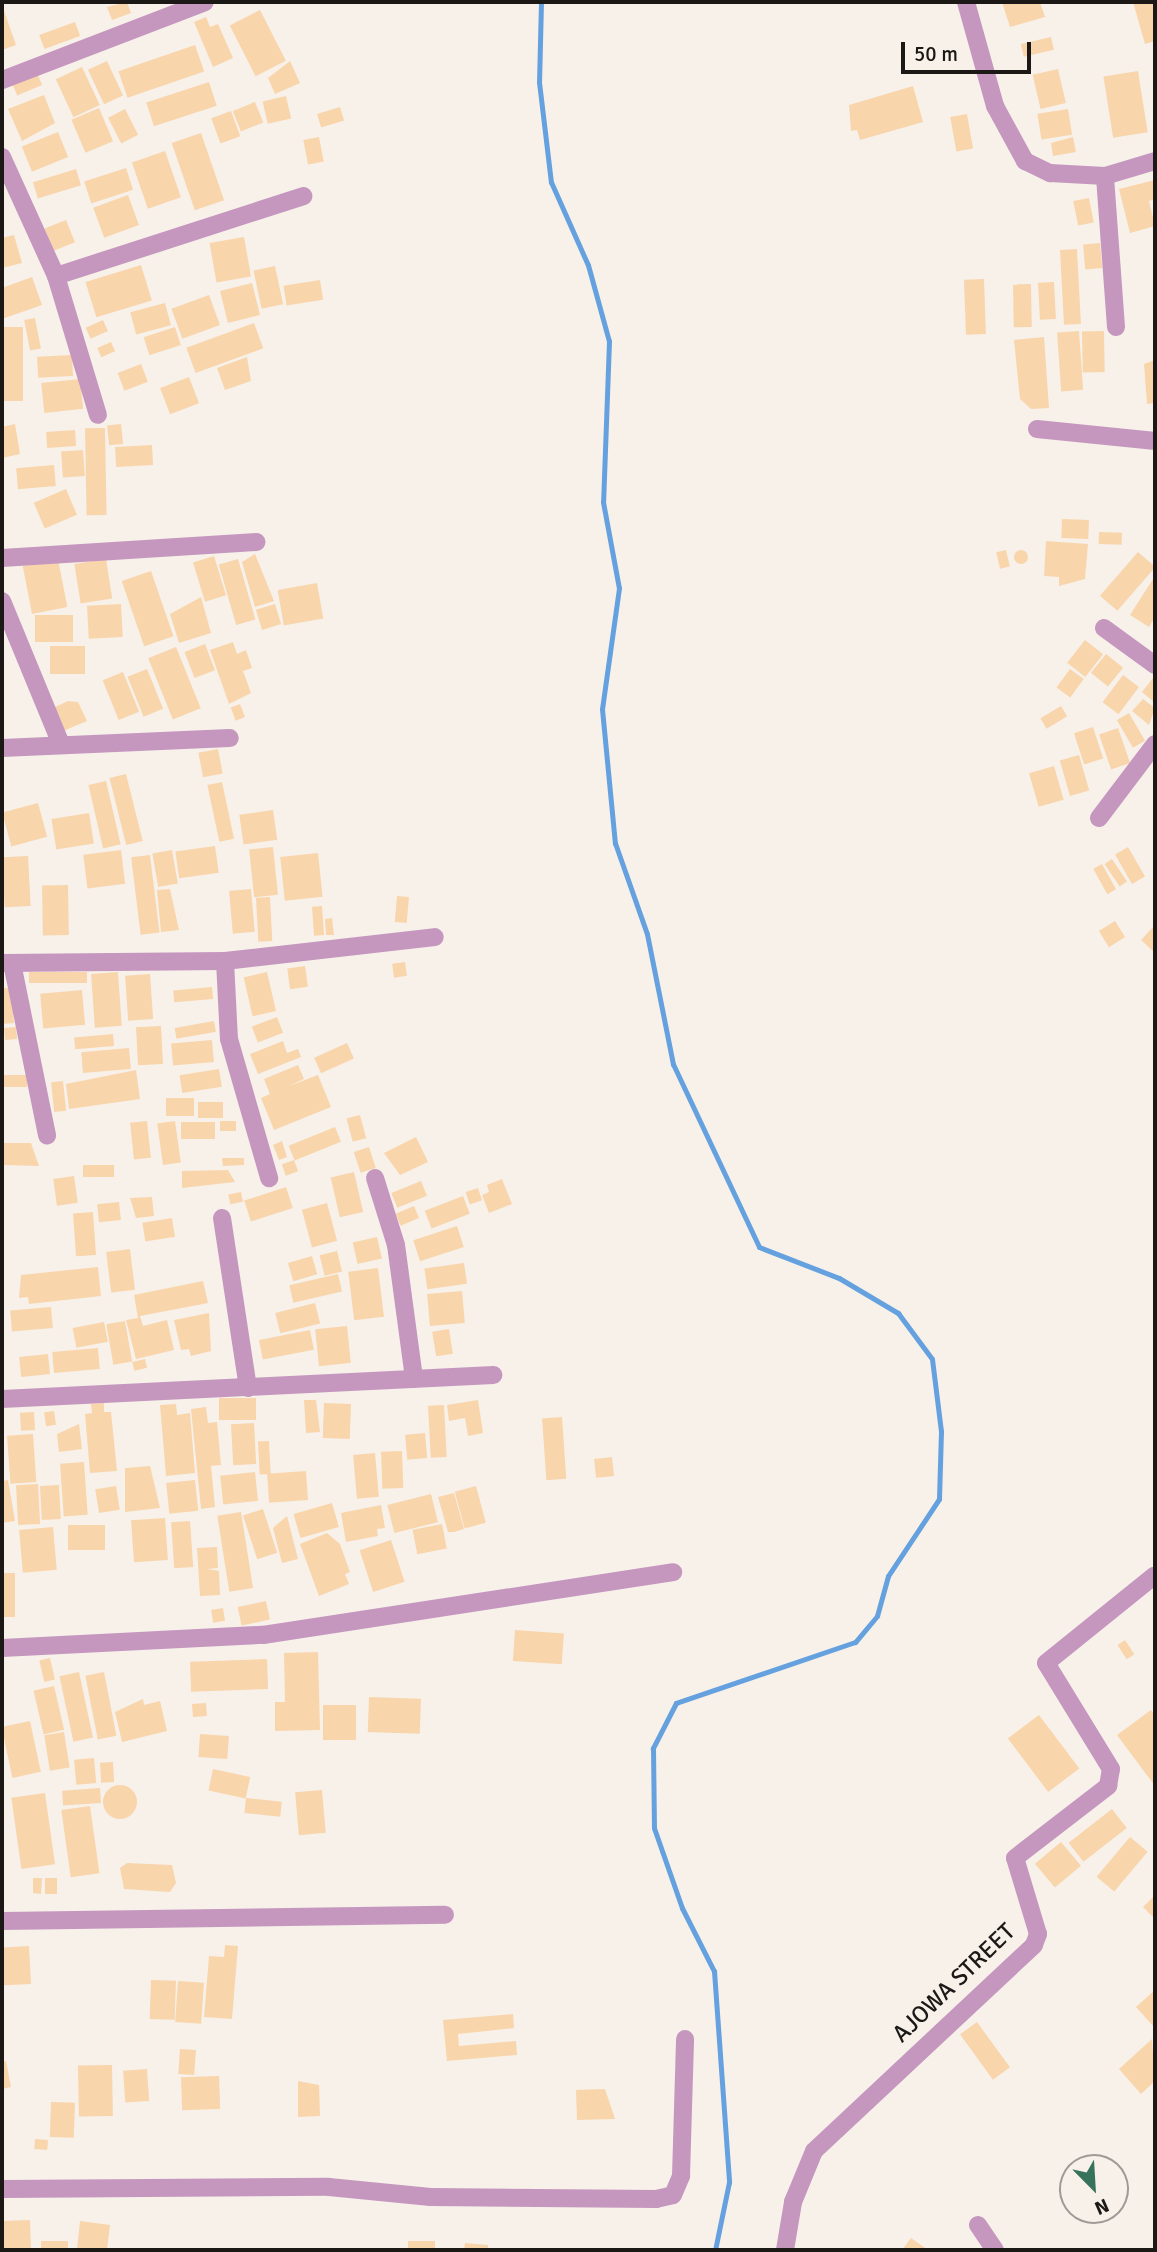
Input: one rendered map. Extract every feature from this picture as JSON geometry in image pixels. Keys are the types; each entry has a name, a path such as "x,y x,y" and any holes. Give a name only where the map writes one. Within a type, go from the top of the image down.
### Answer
{"street":[{"path":"2,80 205,2"},
{"path":"966,2 995,106 1025,161 1050,173 1105,176 1155,161"},
{"path":"2,157 56,276 97,415"},
{"path":"1105,176 1116,327"},
{"path":"56,276 303,196"},
{"path":"1037,429 1155,441"},
{"path":"2,558 256,542"},
{"path":"2,601 61,744"},
{"path":"1104,628 1155,665"},
{"path":"2,748 230,738"},
{"path":"1099,818 1155,744"},
{"path":"47,1135 7,963 225,961 435,937"},
{"path":"225,961 229,1039 269,1178"},
{"path":"375,1178 396,1245 414,1379"},
{"path":"222,1218 248,1388"},
{"path":"3,1394 248,1388 493,1376"},
{"path":"2,1648 263,1635 673,1572"},
{"name":"AJOWA STREET","path":"785,2250 793,2202 814,2151 1034,1945 1038,1934 1016,1858 1108,1787 1111,1769 1046,1664 1154,1576"},
{"path":"2,1921 445,1915"},
{"path":"2,2189 329,2187 431,2197 656,2199 673,2195 681,2176 685,2039"},
{"path":"978,2225 995,2250"}],"building":[{"path":"127,2 131,13 112,20 107,7"},
{"path":"1002,2 1040,2 1045,17 1010,27"},
{"path":"1133,2 1155,2 1155,41 1145,44"},
{"path":"2,5 16,45 2,50"},
{"path":"260,10 286,61 256,76 230,25"},
{"path":"206,17 210,27 218,24 233,58 213,67 194,22"},
{"path":"75,22 80,36 44,49 39,35"},
{"path":"1051,37 1054,50 1024,57 1021,44"},
{"path":"195,45 204,71 128,98 118,71"},
{"path":"107,61 123,95 104,104 88,70"},
{"path":"290,61 300,83 275,94 268,78"},
{"path":"82,67 100,105 73,117 56,79"},
{"path":"1058,69 1066,103 1041,109 1033,75"},
{"path":"1138,71 1148,132 1113,138 1103,76"},
{"path":"37,73 42,85 17,96 12,84"},
{"path":"209,82 217,106 154,126 146,102"},
{"path":"913,86 923,122 860,140 857,130 851,131 849,105"},
{"path":"44,95 55,123 22,141 8,109"},
{"path":"286,96 291,118 268,124 263,101"},
{"path":"255,102 263,122 241,131 233,111"},
{"path":"340,107 344,120 321,127 317,114"},
{"path":"99,108 113,141 85,153 71,120"},
{"path":"125,109 138,135 121,143 108,118"},
{"path":"1068,109 1072,135 1041,140 1037,114"},
{"path":"231,111 240,136 221,144 211,118"},
{"path":"967,114 973,148 956,151 950,117"},
{"path":"58,132 68,157 32,172 22,147"},
{"path":"201,133 224,200 195,210 172,143"},
{"path":"319,137 324,162 308,165 303,140"},
{"path":"1073,137 1076,152 1053,156 1051,143"},
{"path":"165,151 181,197 148,209 132,162"},
{"path":"126,168 133,190 91,203 84,182"},
{"path":"76,169 81,185 38,198 33,182"},
{"path":"1155,180 1155,199 1149,201 1155,226 1130,233 1119,189"},
{"path":"128,195 139,225 104,238 93,208"},
{"path":"1089,198 1094,223 1078,226 1073,201"},
{"path":"66,220 75,242 54,251 45,229"},
{"path":"14,235 22,263 2,268 2,238"},
{"path":"244,237 251,276 216,282 210,243"},
{"path":"1100,243 1102,268 1085,269 1083,244"},
{"path":"1077,249 1081,324 1064,325 1060,250"},
{"path":"141,265 152,300 96,317 86,282"},
{"path":"275,266 283,304 262,309 253,271"},
{"path":"32,277 42,305 2,319 2,288"},
{"path":"984,279 986,334 966,335 964,280"},
{"path":"320,280 323,300 287,306 283,286"},
{"path":"1054,282 1056,319 1040,320 1038,283"},
{"path":"252,283 260,315 228,323 220,291"},
{"path":"1013,284 1031,284 1032,327 1014,327"},
{"path":"209,295 220,325 182,339 171,309"},
{"path":"165,303 171,325 136,335 130,312"},
{"path":"35,318 41,348 30,351 24,320"},
{"path":"103,320 108,331 91,339 86,328"},
{"path":"254,323 263,348 196,373 186,348"},
{"path":"2,327 23,327 23,401 2,401"},
{"path":"175,327 181,345 149,355 144,337"},
{"path":"1079,331 1083,390 1061,391 1057,333"},
{"path":"1082,331 1104,331 1105,372 1083,372"},
{"path":"1044,337 1049,408 1031,409 1020,399 1014,340"},
{"path":"111,342 115,351 101,357 97,348"},
{"path":"72,355 73,376 38,378 37,357"},
{"path":"247,357 251,381 225,390 217,368"},
{"path":"1155,360 1155,403 1147,404 1144,364"},
{"path":"141,364 148,382 124,391 118,373"},
{"path":"189,377 199,403 170,414 160,388"},
{"path":"80,379 83,409 44,413 41,383"},
{"path":"15,424 20,454 2,458 2,427"},
{"path":"121,424 123,444 109,445 107,425"},
{"path":"85,428 105,428 107,515 87,515"},
{"path":"75,430 76,446 47,448 46,432"},
{"path":"152,445 153,465 116,467 115,447"},
{"path":"83,450 85,476 63,477 61,452"},
{"path":"54,465 56,486 18,489 16,468"},
{"path":"66,489 77,515 45,528 34,503"},
{"path":"1062,519 1089,520 1088,539 1061,538"},
{"path":"1099,532 1122,533 1122,545 1099,544"},
{"path":"1046,541 1088,544 1085,579 1059,586 1059,577 1044,576"},
{"path":"1006,550 1010,567 1000,569 996,552"},
{"path":"1018,550 1024,550 1028,557 1024,564 1018,564 1014,560 1014,554"},
{"path":"1138,552 1155,568 1117,611 1100,596"},
{"path":"255,554 274,601 255,607 242,562"},
{"path":"214,556 226,595 205,602 193,562"},
{"path":"58,559 67,607 32,614 23,566"},
{"path":"106,559 112,599 81,604 74,564"},
{"path":"238,559 255,620 236,625 219,565"},
{"path":"151,571 173,636 144,646 122,581"},
{"path":"1155,576 1155,617 1149,627 1130,615"},
{"path":"317,583 323,618 284,625 278,590"},
{"path":"201,597 211,633 179,643 170,614"},
{"path":"121,604 123,637 89,639 87,606"},
{"path":"275,604 281,624 262,630 256,610"},
{"path":"35,615 73,615 73,642 35,642"},
{"path":"1085,640 1103,654 1085,677 1067,663"},
{"path":"233,642 237,654 246,650 252,668 243,671 251,693 229,704 210,650"},
{"path":"205,644 215,670 194,678 184,652"},
{"path":"50,646 85,646 85,674 50,674"},
{"path":"176,647 201,708 173,719 148,658"},
{"path":"1106,654 1123,668 1108,686 1091,673"},
{"path":"147,669 163,709 144,717 128,677"},
{"path":"1070,669 1084,679 1070,698 1056,688"},
{"path":"123,672 139,712 119,720 103,680"},
{"path":"1123,675 1139,687 1119,714 1103,702"},
{"path":"1153,678 1155,680 1155,703 1142,692"},
{"path":"1143,699 1155,708 1149,725 1132,711"},
{"path":"68,701 78,702 87,721 63,731 53,708"},
{"path":"240,704 245,717 236,721 231,708"},
{"path":"1061,706 1067,716 1047,729 1040,718"},
{"path":"1129,713 1145,741 1133,748 1117,720"},
{"path":"1093,727 1103,758 1084,765 1074,733"},
{"path":"1118,728 1130,763 1111,769 1099,735"},
{"path":"218,749 223,774 203,777 198,753"},
{"path":"1079,755 1089,791 1070,796 1060,761"},
{"path":"1054,766 1064,800 1039,807 1029,773"},
{"path":"126,774 143,841 126,845 110,778"},
{"path":"106,781 121,844 103,848 88,785"},
{"path":"222,782 234,839 219,842 207,785"},
{"path":"38,803 47,837 11,846 2,813"},
{"path":"273,810 277,840 244,844 239,815"},
{"path":"89,813 94,844 56,850 51,819"},
{"path":"215,846 219,873 179,878 175,852"},
{"path":"273,847 278,895 254,897 249,850"},
{"path":"1128,847 1145,876 1132,884 1115,854"},
{"path":"121,850 125,884 87,888 83,855"},
{"path":"172,850 178,883 158,887 152,853"},
{"path":"318,853 323,897 285,901 280,857"},
{"path":"150,855 160,932 141,935 131,857"},
{"path":"28,856 31,906 5,907 2,857"},
{"path":"1112,859 1127,881 1120,886 1105,864"},
{"path":"1102,864 1116,889 1107,894 1093,869"},
{"path":"42,885 68,885 69,935 43,935"},
{"path":"170,889 179,930 161,932 157,890"},
{"path":"251,889 255,932 233,934 229,891"},
{"path":"397,896 409,897 407,923 395,922"},
{"path":"270,897 272,941 258,942 256,898"},
{"path":"322,906 324,935 314,936 312,907"},
{"path":"332,918 334,935 326,935 325,919"},
{"path":"1115,921 1125,937 1109,947 1099,931"},
{"path":"1155,927 1155,953 1141,940"},
{"path":"405,962 407,976 394,978 392,964"},
{"path":"305,966 308,987 290,989 287,969"},
{"path":"29,972 87,972 87,983 29,983"},
{"path":"118,972 122,1026 95,1028 91,974"},
{"path":"267,972 276,1011 253,1016 244,977"},
{"path":"150,974 153,1019 128,1021 125,976"},
{"path":"212,987 213,999 174,1002 173,990"},
{"path":"2,988 11,988 14,1023 2,1024"},
{"path":"82,990 85,1025 43,1029 40,994"},
{"path":"277,1017 283,1033 258,1043 252,1027"},
{"path":"214,1021 216,1032 177,1039 175,1028"},
{"path":"161,1026 163,1064 138,1065 136,1027"},
{"path":"16,1027 17,1039 5,1040 4,1028"},
{"path":"113,1034 114,1046 75,1049 74,1037"},
{"path":"212,1040 214,1062 173,1065 171,1044"},
{"path":"283,1041 287,1053 298,1049 301,1057 258,1074 250,1054"},
{"path":"347,1043 354,1059 321,1073 314,1058"},
{"path":"129,1048 131,1069 83,1073 81,1052"},
{"path":"298,1065 304,1079 289,1086 318,1075 331,1107 274,1130 261,1098 270,1094 264,1079"},
{"path":"219,1069 222,1087 182,1093 179,1075"},
{"path":"136,1070 140,1099 69,1109 66,1084"},
{"path":"2,1075 27,1075 27,1087 2,1087"},
{"path":"63,1081 66,1111 54,1112 51,1082"},
{"path":"166,1098 194,1098 194,1116 166,1116"},
{"path":"198,1102 223,1102 223,1118 198,1118"},
{"path":"360,1115 366,1138 353,1142 346,1119"},
{"path":"147,1121 151,1158 134,1160 130,1123"},
{"path":"175,1121 181,1163 163,1165 157,1124"},
{"path":"220,1121 236,1121 236,1131 220,1131"},
{"path":"181,1122 215,1122 215,1139 181,1139"},
{"path":"335,1127 341,1142 295,1161 289,1146"},
{"path":"416,1137 428,1162 400,1175 384,1153"},
{"path":"282,1141 287,1157 279,1160 273,1145"},
{"path":"2,1143 31,1143 39,1166 2,1165"},
{"path":"369,1147 376,1168 361,1173 354,1152"},
{"path":"222,1158 244,1158 244,1165 223,1166"},
{"path":"294,1160 298,1171 286,1176 282,1164"},
{"path":"83,1165 114,1165 114,1177 83,1177"},
{"path":"228,1170 235,1182 182,1188 182,1171"},
{"path":"354,1172 363,1212 340,1217 331,1177"},
{"path":"74,1176 78,1203 57,1206 53,1179"},
{"path":"502,1179 512,1204 489,1213 482,1195 489,1192 487,1185"},
{"path":"421,1181 427,1196 397,1208 391,1193"},
{"path":"286,1187 293,1208 251,1222 244,1201"},
{"path":"478,1188 482,1200 470,1204 466,1192"},
{"path":"241,1192 243,1202 230,1204 228,1194"},
{"path":"463,1196 470,1214 432,1228 425,1211"},
{"path":"152,1197 154,1216 136,1218 130,1198"},
{"path":"119,1202 121,1220 99,1222 97,1204"},
{"path":"327,1203 337,1241 312,1247 302,1210"},
{"path":"414,1206 419,1218 401,1226 396,1214"},
{"path":"93,1212 96,1255 76,1256 73,1213"},
{"path":"172,1218 175,1237 145,1241 142,1223"},
{"path":"457,1226 464,1247 420,1261 413,1240"},
{"path":"377,1237 382,1258 358,1264 353,1243"},
{"path":"130,1249 135,1290 111,1293 106,1252"},
{"path":"337,1251 342,1271 325,1276 320,1255"},
{"path":"312,1256 317,1274 293,1281 288,1263"},
{"path":"464,1263 467,1284 427,1289 424,1269"},
{"path":"98,1267 101,1296 29,1304 28,1297 19,1298 21,1275"},
{"path":"378,1268 384,1317 354,1320 348,1272"},
{"path":"338,1274 342,1292 293,1303 289,1285"},
{"path":"203,1281 208,1303 140,1316 143,1326 167,1320 174,1350 136,1359 126,1320 138,1318 134,1295"},
{"path":"462,1291 465,1323 430,1326 427,1294"},
{"path":"315,1303 320,1323 280,1333 275,1313"},
{"path":"51,1307 53,1328 12,1331 10,1311"},
{"path":"209,1313 211,1351 191,1356 189,1349 181,1350 174,1320"},
{"path":"125,1321 132,1361 113,1365 106,1324"},
{"path":"104,1322 108,1342 76,1348 73,1328"},
{"path":"347,1326 351,1363 319,1366 315,1329"},
{"path":"449,1329 453,1354 436,1356 432,1332"},
{"path":"310,1330 314,1350 263,1360 259,1340"},
{"path":"98,1348 100,1369 54,1373 52,1352"},
{"path":"48,1354 50,1374 21,1377 19,1357"},
{"path":"145,1359 147,1368 134,1371 132,1362"},
{"path":"219,1398 256,1398 256,1420 219,1420"},
{"path":"304,1400 316,1400 320,1432 306,1433"},
{"path":"478,1400 483,1433 468,1436 465,1418 449,1421 447,1405"},
{"path":"104,1403 104,1412 111,1412 117,1471 90,1473 85,1414 92,1413 91,1404"},
{"path":"324,1403 351,1404 350,1439 323,1438"},
{"path":"176,1404 177,1415 190,1413 195,1473 166,1476 160,1405"},
{"path":"444,1405 447,1457 431,1458 428,1406"},
{"path":"206,1407 208,1423 217,1422 221,1465 211,1466 215,1507 201,1509 191,1409"},
{"path":"54,1411 56,1425 46,1426 44,1412"},
{"path":"34,1412 35,1430 21,1431 20,1413"},
{"path":"562,1417 566,1479 546,1480 542,1418"},
{"path":"254,1423 256,1464 233,1465 231,1424"},
{"path":"79,1424 82,1449 59,1452 57,1434"},
{"path":"425,1433 427,1458 407,1460 405,1435"},
{"path":"33,1434 36,1482 10,1484 7,1436"},
{"path":"269,1441 271,1474 260,1475 258,1442"},
{"path":"402,1451 403,1488 382,1489 381,1452"},
{"path":"375,1453 379,1497 357,1499 353,1455"},
{"path":"612,1457 614,1476 596,1478 594,1459"},
{"path":"84,1462 88,1515 64,1517 60,1464"},
{"path":"150,1466 160,1508 125,1512 125,1468"},
{"path":"306,1471 308,1500 269,1503 267,1474"},
{"path":"255,1472 258,1501 223,1504 220,1476"},
{"path":"8,1480 15,1521 2,1523 2,1481"},
{"path":"195,1480 198,1511 169,1514 166,1483"},
{"path":"38,1484 40,1524 18,1525 16,1485"},
{"path":"59,1485 61,1519 42,1520 40,1486"},
{"path":"116,1486 120,1510 99,1513 95,1489"},
{"path":"476,1486 486,1523 465,1528 455,1492"},
{"path":"454,1493 464,1529 448,1532 438,1497"},
{"path":"431,1494 438,1522 394,1533 387,1505"},
{"path":"332,1503 339,1527 300,1538 294,1514"},
{"path":"381,1505 385,1528 377,1529 378,1536 346,1542 341,1513"},
{"path":"263,1509 277,1553 257,1559 243,1515"},
{"path":"241,1512 253,1588 229,1592 217,1516"},
{"path":"287,1516 298,1559 282,1563 273,1528"},
{"path":"165,1518 168,1560 134,1562 131,1520"},
{"path":"190,1521 193,1567 174,1568 171,1522"},
{"path":"442,1524 447,1549 417,1554 413,1530"},
{"path":"68,1525 105,1525 105,1550 68,1550"},
{"path":"53,1527 57,1570 23,1573 19,1530"},
{"path":"327,1533 340,1544 350,1572 345,1574 349,1584 319,1596 300,1544"},
{"path":"391,1540 405,1582 373,1592 360,1550"},
{"path":"217,1547 218,1568 207,1569 219,1571 220,1595 200,1596 197,1548"},
{"path":"2,1573 15,1573 15,1617 2,1617"},
{"path":"266,1601 270,1620 242,1626 238,1607"},
{"path":"223,1608 225,1621 213,1623 211,1610"},
{"path":"515,1630 564,1633 562,1664 513,1661"},
{"path":"1125,1640 1134,1654 1127,1659 1117,1645"},
{"path":"318,1652 320,1730 275,1731 275,1702 285,1702 284,1653"},
{"path":"50,1658 55,1679 44,1682 39,1660"},
{"path":"267,1659 268,1689 191,1692 190,1662"},
{"path":"79,1672 93,1738 73,1742 59,1676"},
{"path":"104,1672 116,1736 98,1739 85,1676"},
{"path":"54,1686 64,1730 44,1735 34,1691"},
{"path":"369,1697 421,1699 420,1734 368,1732"},
{"path":"143,1699 144,1705 160,1701 167,1731 122,1742 115,1712"},
{"path":"206,1703 207,1716 193,1717 192,1704"},
{"path":"323,1705 356,1705 356,1740 323,1740"},
{"path":"1151,1710 1155,1716 1155,1786 1117,1735"},
{"path":"1039,1715 1079,1769 1048,1792 1008,1738"},
{"path":"30,1721 41,1772 12,1778 2,1727"},
{"path":"64,1732 70,1768 50,1771 44,1735"},
{"path":"200,1734 229,1736 227,1759 198,1757"},
{"path":"94,1758 96,1783 76,1785 74,1760"},
{"path":"113,1762 114,1782 101,1783 100,1763"},
{"path":"213,1769 250,1777 246,1798 208,1791"},
{"path":"120,1785 132,1790 137,1802 132,1814 120,1819 108,1814 103,1802 108,1790"},
{"path":"100,1788 101,1803 63,1806 62,1791"},
{"path":"322,1790 326,1833 299,1835 295,1792"},
{"path":"45,1793 55,1864 21,1869 11,1798"},
{"path":"246,1798 282,1802 280,1817 244,1813"},
{"path":"90,1806 99,1873 71,1877 61,1810"},
{"path":"1112,1809 1127,1828 1083,1862 1069,1843"},
{"path":"1130,1837 1148,1852 1114,1892 1097,1877"},
{"path":"1061,1842 1081,1866 1055,1888 1035,1864"},
{"path":"127,1863 172,1865 176,1883 170,1892 124,1889 120,1868"},
{"path":"33,1878 42,1878 41,1894 33,1893"},
{"path":"45,1878 57,1878 57,1894 45,1894"},
{"path":"1155,1895 1155,1919 1143,1907"},
{"path":"225,1945 238,1946 232,2019 204,2017 209,1956 224,1957"},
{"path":"29,1946 31,1984 4,1985 2,1947"},
{"path":"151,1980 176,1981 175,2020 150,2019"},
{"path":"178,1981 204,1983 201,2024 175,2022"},
{"path":"1155,1990 1155,2024 1153,2026 1136,2007"},
{"path":"513,2014 514,2028 458,2034 459,2046 516,2041 517,2055 447,2061 443,2020"},
{"path":"977,2022 1010,2067 993,2080 960,2034"},
{"path":"1152,2039 1155,2081 1141,2094 1119,2069"},
{"path":"180,2049 196,2050 194,2075 178,2074"},
{"path":"6,2061 11,2087 2,2089 2,2062"},
{"path":"112,2065 113,2116 79,2117 78,2066"},
{"path":"147,2069 149,2101 125,2103 123,2071"},
{"path":"219,2076 220,2109 182,2110 181,2077"},
{"path":"298,2081 319,2085 320,2116 298,2117"},
{"path":"605,2089 615,2119 577,2120 576,2090"},
{"path":"51,2102 75,2103 74,2138 50,2137"},
{"path":"35,2139 48,2140 47,2150 34,2149"},
{"path":"30,2220 31,2250 3,2250 2,2221"},
{"path":"80,2221 110,2225 107,2250 77,2250"},
{"path":"911,2238 928,2250 902,2250"},
{"path":"41,2241 68,2241 68,2250 41,2250"},
{"path":"408,2241 435,2241 435,2250 408,2250"},
{"path":"465,2243 488,2245 488,2250 464,2250"}],"waterway":[{"path":"541,2 539,82 551,182 588,265 609,341 603,502 619,588 602,709 615,843 647,934 673,1064 759,1247 839,1278 898,1313 932,1359 941,1431 939,1499 888,1576 877,1616 855,1642 676,1703 653,1748 654,1828 682,1908 714,1971 729,2182 715,2250"}]}
